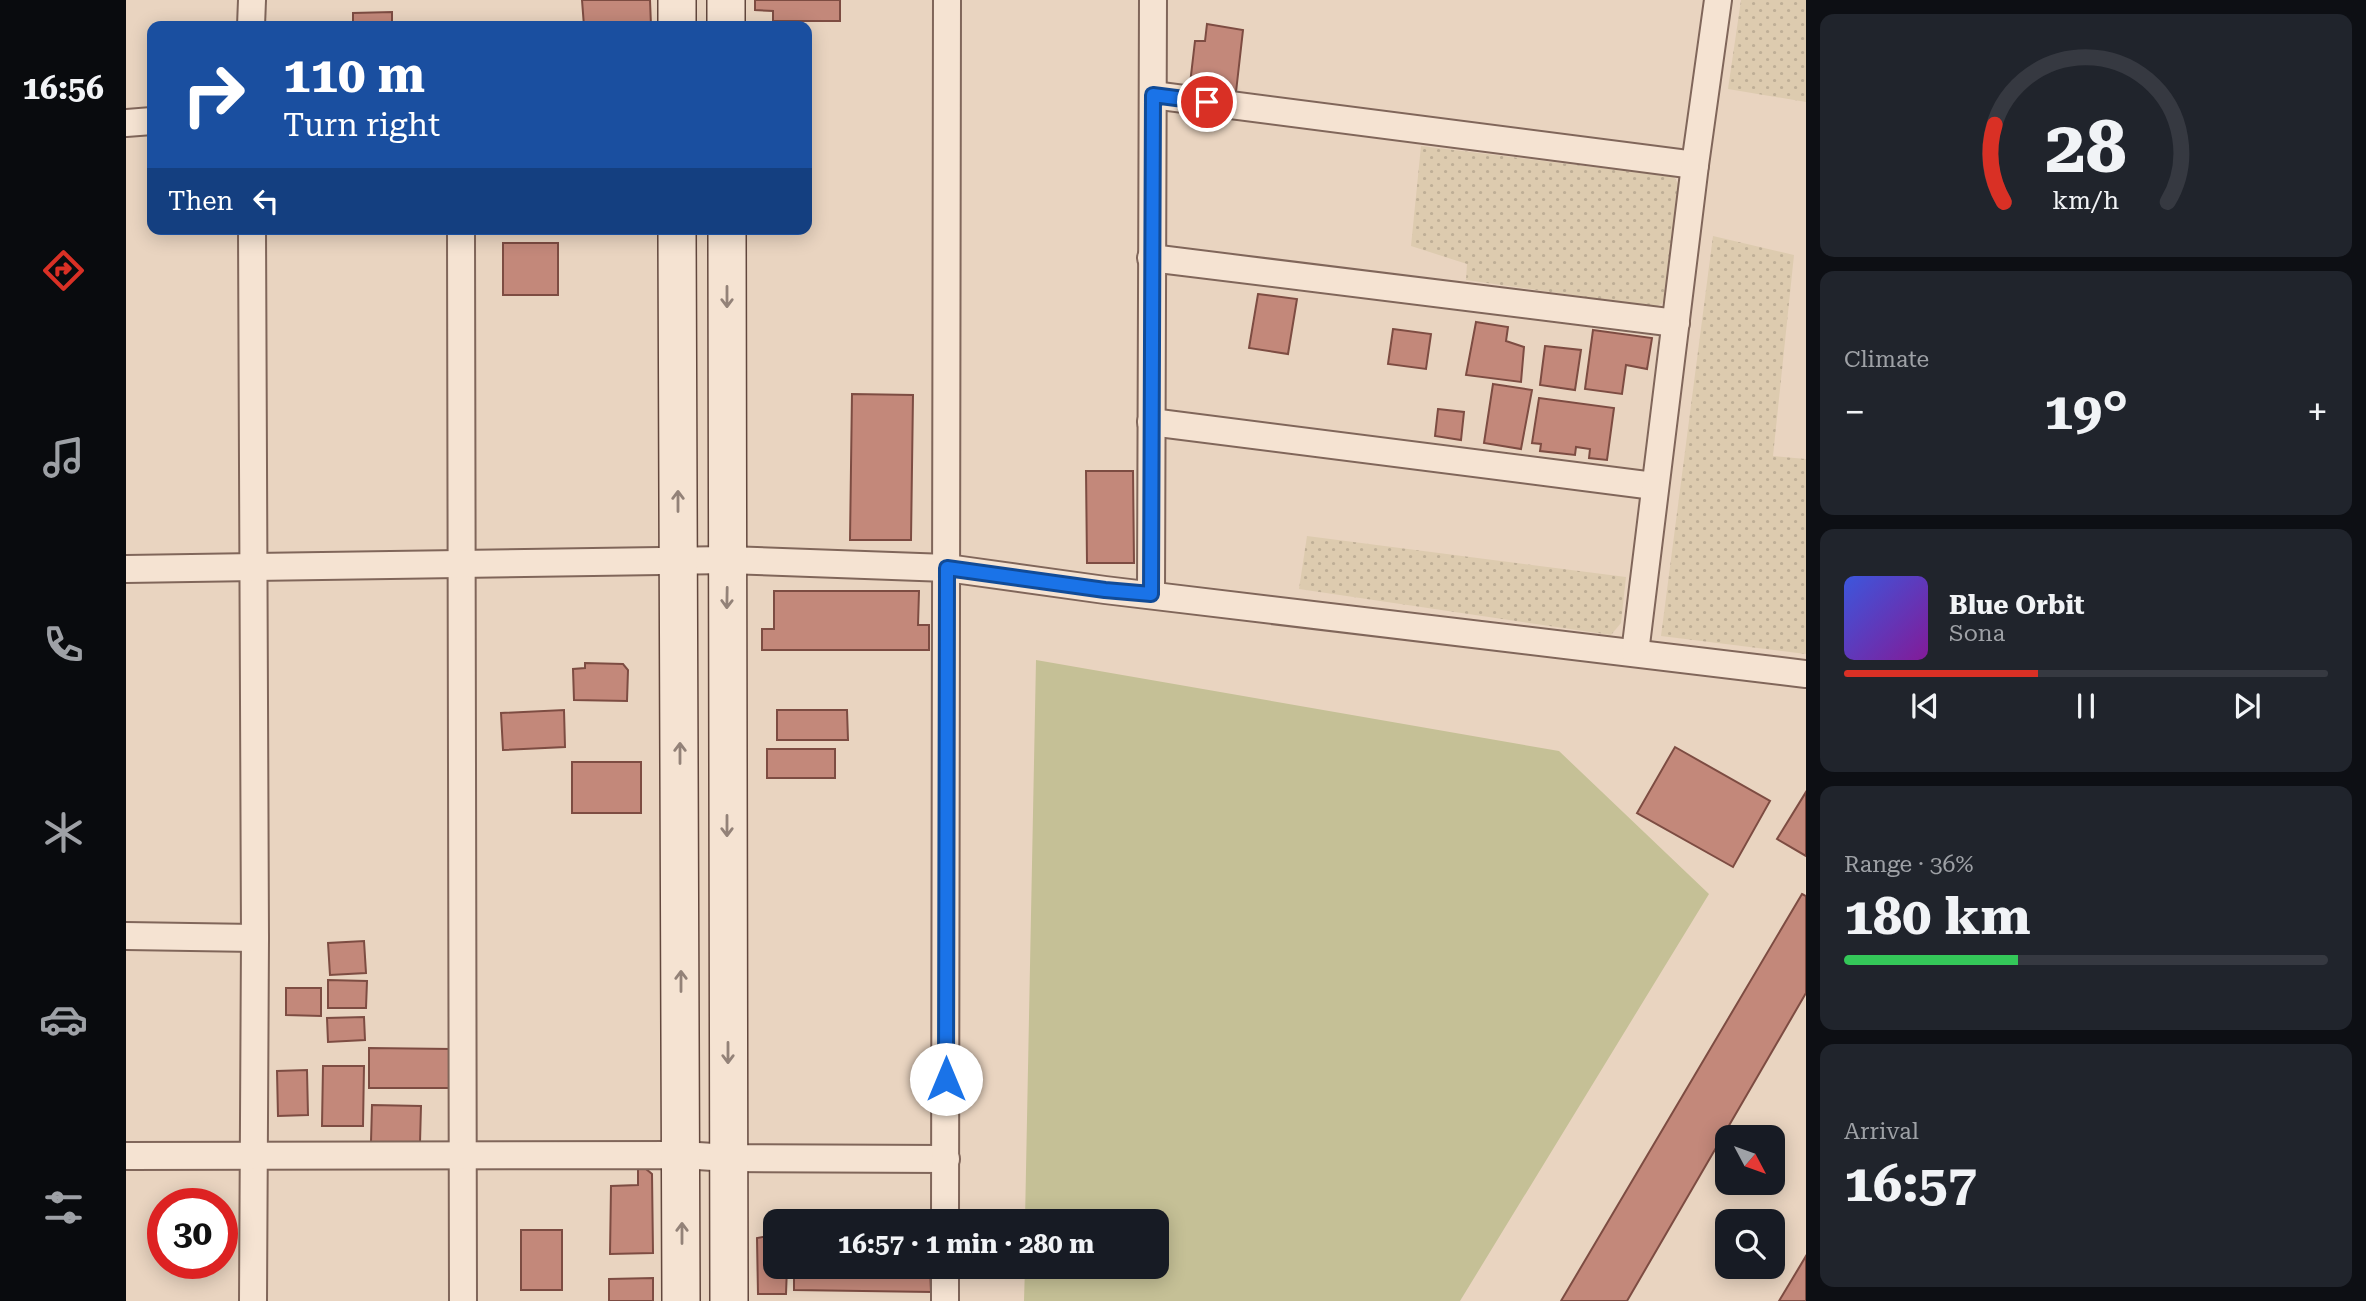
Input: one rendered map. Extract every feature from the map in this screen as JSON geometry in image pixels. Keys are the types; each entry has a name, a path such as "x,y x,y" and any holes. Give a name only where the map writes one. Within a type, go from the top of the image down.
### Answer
{"street":[{"path":"251,0 251,21"},
{"path":"677,0 677,21"},
{"path":"726,0 726,21"},
{"path":"945,1209 947,0"},
{"path":"1151,594 1153,0"},
{"path":"1635,653 1654,486 1718,0"},
{"path":"1153,95 1695,165"},
{"path":"126,123 147,121"},
{"path":"251,235 255,938 253,1301"},
{"path":"461,235 463,1301"},
{"path":"677,235 681,1301"},
{"path":"727,235 729,1301"},
{"path":"1151,258 1676,323"},
{"path":"1151,422 1654,486"},
{"path":"126,569 728,560 947,568 1105,590 1806,674"},
{"path":"126,936 255,938"},
{"path":"126,1156 682,1155 729,1158 946,1159"},
{"path":"945,1279 945,1301"}],"shaded area":[{"path":"1741,0 1806,0 1806,102 1728,89"},
{"path":"1421,146 1674,177 1684,193 1674,295 1656,307 1466,280 1467,264 1411,246"},
{"path":"1713,236 1794,255 1773,456 1806,459 1806,654 1661,636"},
{"path":"1307,536 1626,577 1621,623 1611,635 1299,589"},
{"path":"1036,660 1559,751 1709,894 1460,1301 1024,1301 1025,1279 1169,1279 1169,1209 1025,1209"}],"building":[{"path":"582,0 650,0 651,21 584,21"},
{"path":"755,0 840,0 840,21 773,21 773,11 755,10"},
{"path":"392,12 392,21 353,21 353,13"},
{"path":"1207,24 1243,30 1236,92 1190,84 1195,41 1205,41"},
{"path":"503,243 558,243 558,295 503,295"},
{"path":"1258,294 1297,299 1288,354 1249,348"},
{"path":"1476,322 1508,327 1506,341 1524,347 1521,382 1466,375"},
{"path":"1393,329 1431,334 1426,369 1388,364"},
{"path":"1593,330 1652,338 1647,369 1626,365 1622,394 1585,389"},
{"path":"1545,346 1581,350 1575,390 1540,385"},
{"path":"1493,384 1532,390 1521,449 1484,443"},
{"path":"852,394 913,395 911,540 850,540"},
{"path":"1539,398 1614,408 1607,460 1589,458 1590,449 1576,447 1575,455 1540,451 1541,444 1532,443"},
{"path":"1438,409 1464,412 1461,440 1435,436"},
{"path":"1086,471 1133,471 1134,563 1087,563"},
{"path":"774,591 919,591 918,625 929,625 929,650 762,650 762,629 774,629"},
{"path":"585,663 623,664 628,670 627,701 574,700 573,669 585,668"},
{"path":"564,710 565,747 503,750 501,713"},
{"path":"777,710 847,710 848,740 777,740"},
{"path":"1675,747 1770,801 1733,867 1637,813"},
{"path":"767,749 835,749 835,778 767,778"},
{"path":"572,762 641,762 641,813 572,813"},
{"path":"1806,792 1806,856 1777,839"},
{"path":"1802,894 1806,896 1806,993 1729,1125 1715,1125 1715,1150 1627,1301 1561,1301"},
{"path":"364,941 366,973 330,975 328,943"},
{"path":"328,980 367,981 366,1008 328,1008"},
{"path":"286,988 321,988 321,1016 286,1015"},
{"path":"364,1017 365,1040 328,1042 327,1018"},
{"path":"369,1048 452,1049 452,1088 369,1088"},
{"path":"323,1066 364,1066 363,1126 322,1126"},
{"path":"307,1070 308,1115 278,1116 277,1071"},
{"path":"372,1105 421,1106 420,1143 371,1142"},
{"path":"638,1168 646,1169 652,1174 653,1253 610,1254 611,1186 638,1185"},
{"path":"521,1230 562,1230 562,1290 521,1290"},
{"path":"763,1237 763,1279 787,1279 786,1294 758,1294 757,1238"},
{"path":"1806,1256 1806,1301 1779,1301"},
{"path":"653,1278 653,1301 609,1301 609,1279"},
{"path":"794,1279 930,1279 931,1292 794,1290"}],"route":[{"path":"946,1079 947,568 1151,594 1153,95 1207,102"}]}
